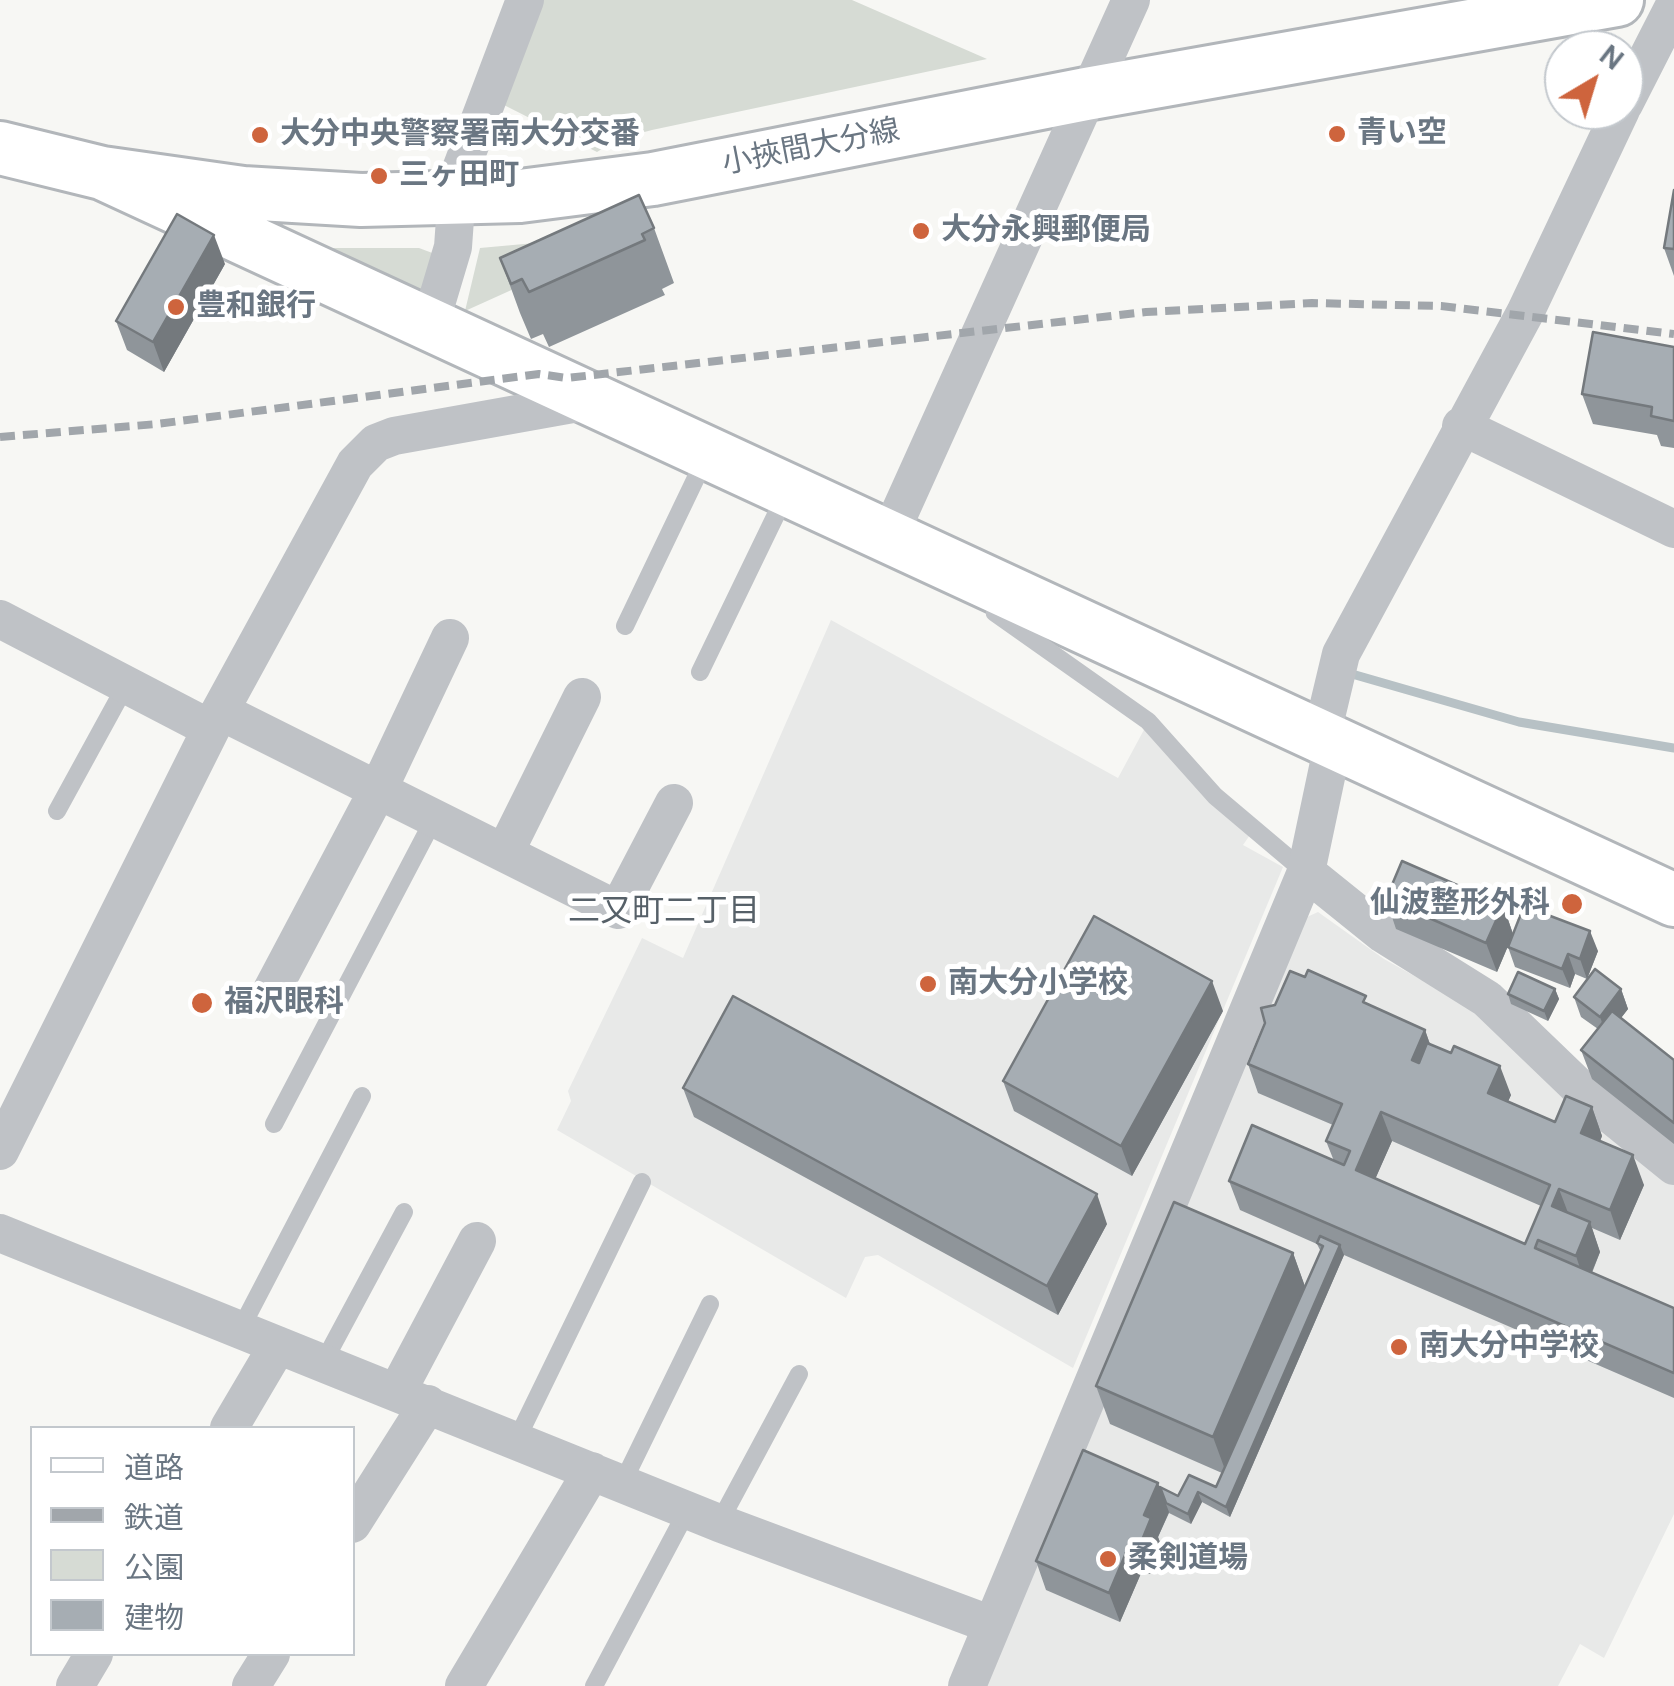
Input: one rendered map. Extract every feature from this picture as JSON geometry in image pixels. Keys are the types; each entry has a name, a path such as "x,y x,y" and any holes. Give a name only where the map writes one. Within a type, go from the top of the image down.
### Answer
{"street":[{"path":"430,324 451,255 460,169 525,0"},
{"path":"889,536 1131,0"},
{"name":"小挾間大分線","path":"0,148 102,173 243,192 459,200 585,190 1086,94 1617,0"},
{"path":"1644,64 1674,6"},
{"path":"967,1686 1306,872 1329,763 1325,720 1342,654 1461,426 1526,313 1611,130"},
{"path":"102,173 1004,589 1327,743 1674,900"},
{"path":"0,1151 216,720 355,464 376,442 595,400"},
{"path":"1461,426 1674,529"},
{"path":"0,619 126,685 379,788 618,910 674,803"},
{"path":"272,990 379,788 450,638"},
{"path":"505,852 582,697"},
{"path":"1306,872 1383,934 1487,999 1590,1098 1674,1166"},
{"path":"0,1234 703,1517 992,1625"},
{"path":"355,1518 412,1398 476,1241"},
{"path":"229,1426 278,1345"},
{"path":"464,1686 607,1478"},
{"path":"75,1686 93,1656"},
{"path":"251,1686 270,1656"}],"lane":[{"path":"625,626 708,452"},
{"path":"700,672 789,490"},
{"path":"1004,589 995,612 1148,720 1215,796 1306,872"},
{"path":"57,811 126,685"},
{"path":"274,1124 435,816"},
{"path":"240,1330 362,1096"},
{"path":"516,1441 642,1182"},
{"path":"323,1363 404,1212"},
{"path":"607,1478 710,1304"},
{"path":"594,1686 799,1374"}],"shaded area":[{"name":"南大分小学校","path":"831,620 1118,778 1146,726 1252,832 1243,845 1283,867 1073,1368 878,1255 865,1257 846,1298 557,1130 571,1101 568,1091 642,938 683,958"},
{"name":"南大分中学校","path":"1318,912 1384,959 1481,1013 1674,1181 1674,1514 1604,1658 1580,1644 1558,1686 981,1686 1307,917"}],"green space":[{"path":"536,0 852,0 987,59 652,130 618,139 597,152 498,102"},
{"path":"546,242 600,250 465,311 480,248"},
{"path":"322,248 419,248 435,254 423,296"}],"building":[{"path":"1674,190 1674,249 1664,248"},
{"path":"639,195 654,228 642,234 645,240 529,292 522,279 511,284 500,258"},
{"path":"177,214 214,235 153,342 116,321"},
{"path":"1593,332 1674,347 1674,421 1651,416 1652,407 1582,394"},
{"path":"1402,861 1503,905 1486,943 1386,899"},
{"path":"1524,906 1590,931 1580,959 1568,954 1562,969 1508,947"},
{"path":"1094,916 1212,981 1121,1146 1003,1081"},
{"path":"1595,969 1621,989 1600,1017 1574,997"},
{"path":"1308,970 1366,996 1363,1002 1425,1030 1412,1060 1419,1063 1427,1043 1451,1053 1454,1046 1500,1066 1488,1093 1555,1122 1566,1096 1592,1107 1581,1133 1633,1155 1610,1210 1559,1189 1552,1206 1590,1222 1576,1256 1538,1240 1535,1248 1674,1308 1674,1373 1229,1181 1252,1125 1344,1165 1350,1151 1326,1141 1342,1104 1248,1064 1265,1023 1261,1008 1275,1005 1290,971 1305,977","holes":["1381,1112 1550,1185 1525,1244 1356,1170"]},
{"path":"1518,972 1555,989 1544,1011 1508,994"},
{"path":"733,996 1097,1194 1047,1286 683,1088"},
{"path":"1612,1011 1674,1060 1674,1123 1581,1050"},
{"path":"1174,1202 1293,1253 1213,1437 1096,1386"},
{"path":"1320,1236 1340,1245 1226,1507 1198,1492 1188,1514 1166,1503 1160,1487 1178,1496 1189,1475 1216,1487 1323,1246 1317,1243"},
{"name":"柔剣道場","path":"1083,1450 1158,1483 1144,1515 1151,1518 1140,1545 1131,1541 1109,1593 1036,1561"}],"waterway":[{"path":"1352,674 1519,722 1674,748"}],"railway":[{"path":"0,437 157,424 539,374 567,378 1146,312 1312,303 1441,306 1674,334"}],"place":[{"name":"青い空","path":"1337,134"},
{"name":"大分中央警察署南大分交番","path":"260,135"},
{"name":"三ヶ田町","path":"379,176"},
{"name":"大分永興郵便局","path":"921,231"},
{"name":"豊和銀行","path":"176,307"},
{"name":"仙波整形外科","path":"1572,904"},
{"name":"南大分小学校","path":"928,984"},
{"name":"福沢眼科","path":"202,1003"},
{"name":"南大分中学校","path":"1399,1347"},
{"name":"柔剣道場","path":"1108,1559"}],"district":[{"name":"二又町二丁目","path":"664,913"}]}
